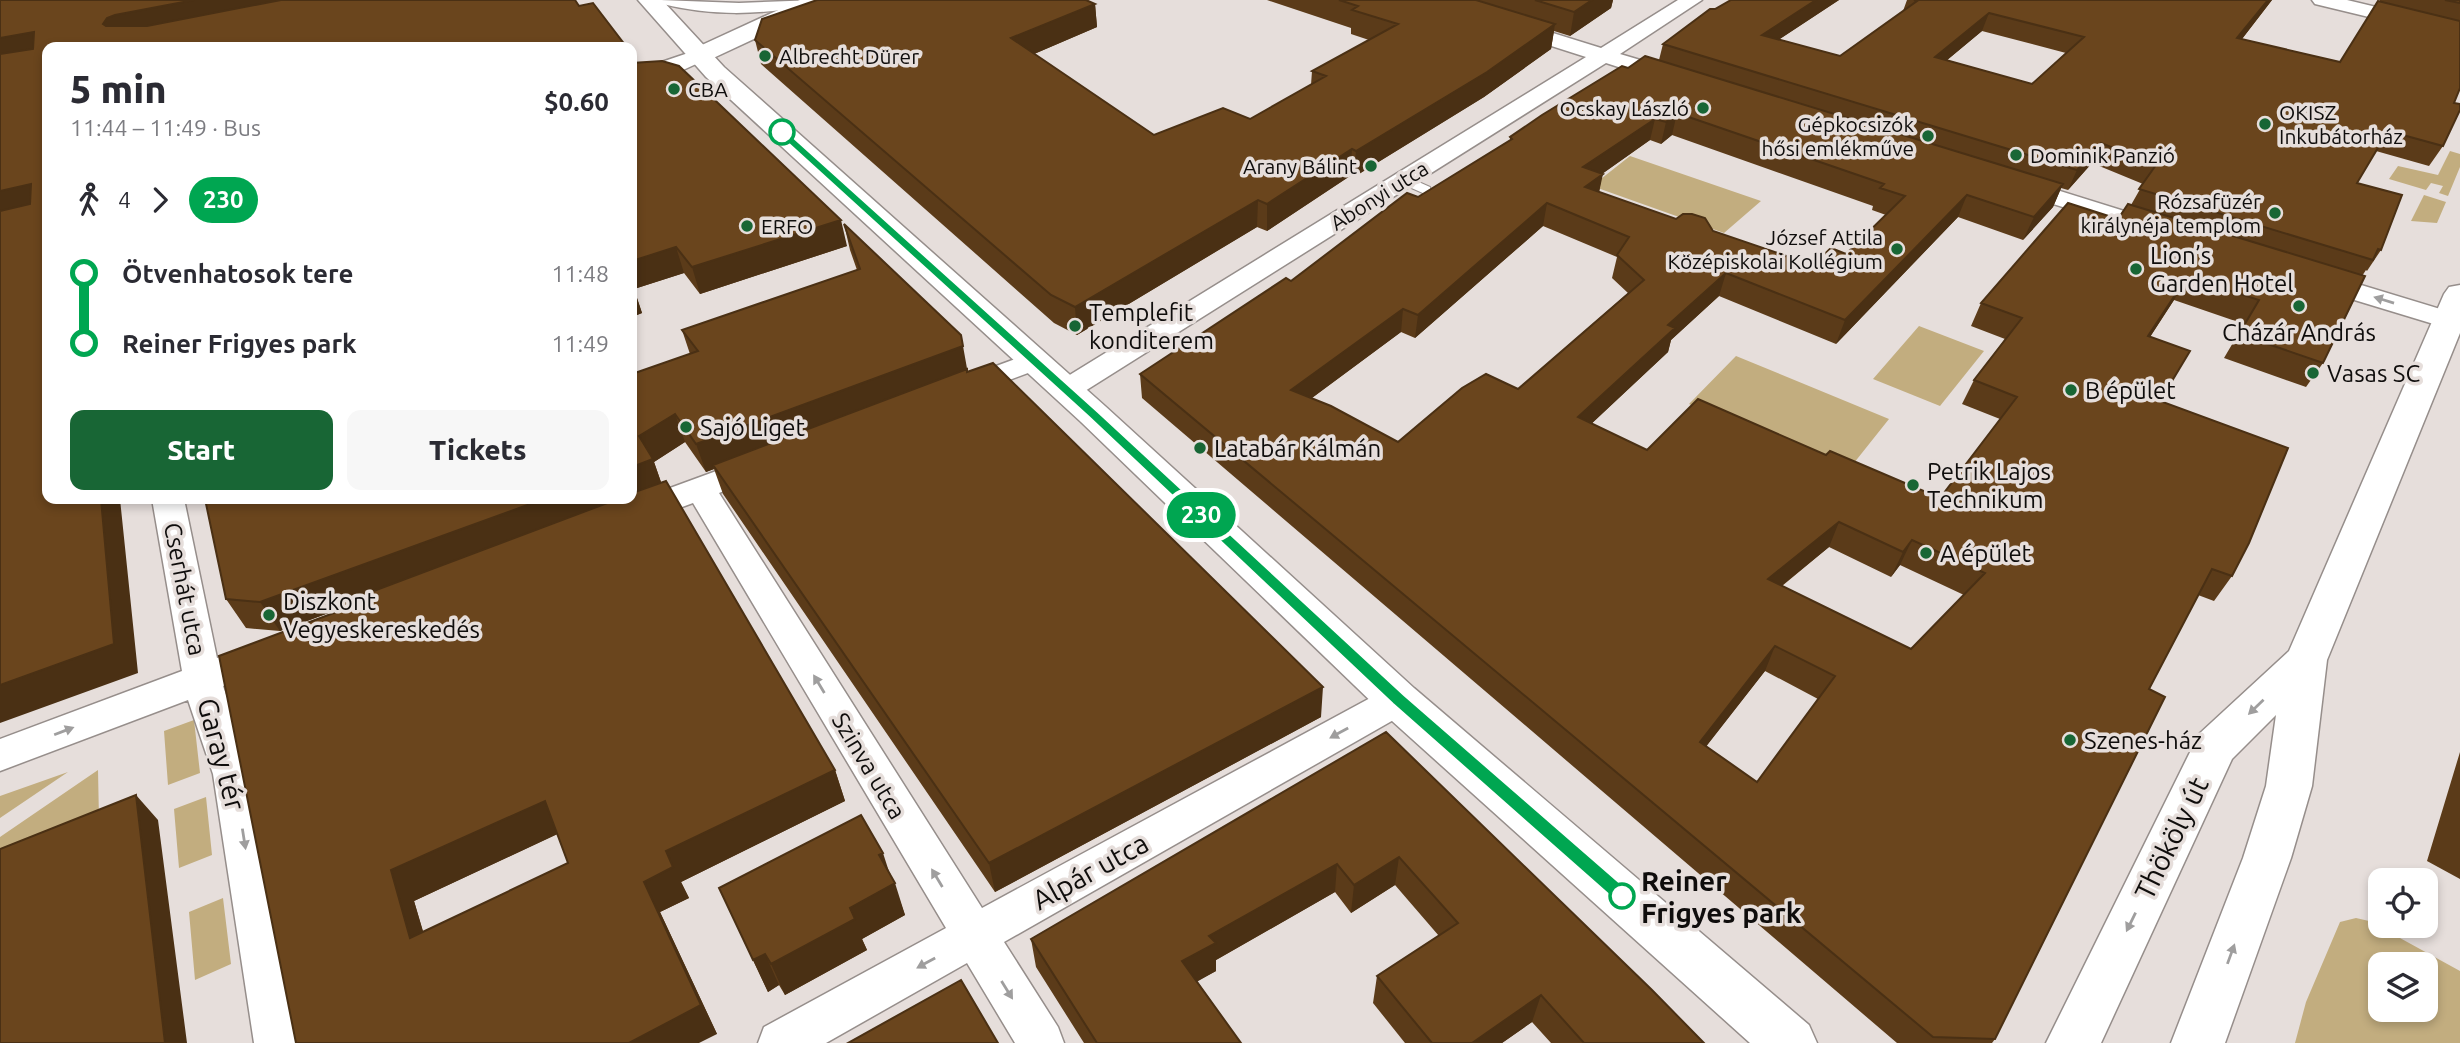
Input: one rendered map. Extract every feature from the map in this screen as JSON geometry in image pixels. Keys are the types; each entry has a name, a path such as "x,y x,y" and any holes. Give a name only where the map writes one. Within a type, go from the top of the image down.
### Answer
{"main road":[{"path":"649,0 724,81 1066,390 1398,699 1790,1043"},
{"path":"699,55 819,0"},
{"name":"Thököly út","path":"2208,1035 2289,786 2306,660 2456,313"},
{"name":"Thököly út","path":"2073,1043 2215,747 2306,660"}],"street":[{"path":"670,0 720,10 745,10 807,0"},
{"path":"1427,0 1694,83"},
{"name":"Abonyi utca","path":"1066,390 1414,184 1603,55 1692,0"},
{"path":"2322,0 2460,33"},
{"path":"637,78 662,71 699,55"},
{"path":"1992,177 2186,238"},
{"path":"2289,271 2456,313"},
{"path":"938,398 1034,361"},
{"path":"598,527 787,455"},
{"name":"Szinva utca","path":"700,488 1041,1043"},
{"name":"Cserhát utca","path":"169,504 202,679"},
{"path":"202,679 292,645"},
{"name":"Garay tér","path":"0,755 202,679 207,702 233,775 277,1043"},
{"name":"Alpár utca","path":"781,1043 1398,699"}],"shaded area":[{"path":"2450,151 2460,154 2460,167 2448,196 2439,193 2443,186 2431,183 2426,190 2389,179 2398,166 2438,175"},
{"path":"1630,156 1761,201 1724,233 1592,186"},
{"path":"2424,195 2446,202 2437,223 2411,221"},
{"path":"1919,326 1984,351 1940,406 1873,379"},
{"path":"1736,356 1889,419 1846,473 1689,404"},
{"path":"194,720 200,773 168,785 164,731"},
{"path":"98,770 99,820 0,855 0,837"},
{"path":"68,772 0,818 0,796"},
{"path":"206,797 212,855 179,868 174,809"},
{"path":"223,898 231,964 195,980 189,912"},
{"path":"2356,918 2368,921 2368,938 2400,938 2425,952 2368,952 2368,1022 2438,1022 2438,959 2460,971 2460,1043 2295,1043 2306,1002 2340,922"}],"building":[{"path":"0,0 194,0 115,15 107,18 103,24 147,26 281,0 575,0 579,6 593,3 623,42 42,42 42,504 101,504 114,644 0,685 0,211 30,204 31,184 0,191 0,54 33,49 34,32 0,38"},
{"path":"817,0 1086,0 1095,4 1011,38 1154,135 1223,108 1250,119 1326,76 1312,71 1398,24 1352,10 1358,6 1339,0 1476,0 1555,24 1487,72 1356,151 1352,149 1267,204 1258,200 1075,307 1051,295 755,40 762,19"},
{"path":"1535,0 1592,0 1574,12"},
{"path":"1731,0 1816,0 1762,35 1840,56 1917,1 1914,0 2268,0 2237,38 2340,62 2378,1 2460,21 2460,88 2454,103 2460,104 2460,110 2443,146 2388,131 2357,183 2402,195 2381,250 2378,249 2373,260 2139,189 2156,165 2101,143 2077,170 1663,44 1710,9","holes":["1989,13 2084,37 2032,84 1935,57"]},
{"path":"1645,56 2063,184 2034,217 1967,195 1845,320 1726,273 1668,325 1675,328 1578,417 1647,450 1698,399 1826,455 1830,451 1940,498 2017,397 1974,380 2022,318 1981,303 2068,203 2118,219 2128,204 2365,276 2323,363 2239,334 2259,300 2187,277 2148,336 2190,351 2160,401 2288,448 2249,543 2232,576 2212,569 2149,689 2165,697 1995,1039 1933,1037 1140,374 1286,278 1291,281 1407,193 1418,197 1512,139 1510,137 1542,115 1622,66 1628,68","holes":["1677,113 1884,184 1880,188 1905,196 1846,254 1831,248 1813,265 1713,231 1705,218 1683,214 1676,219 1585,187 1603,174 1583,167 1655,119 1666,122","1547,203 1629,237 1617,255 1644,280 1518,389 1486,374 1462,388 1398,442 1331,406 1291,390 1403,309 1418,315","1839,522 1903,552 1912,540 1985,573 1911,649 1768,579","1775,646 1835,676 1757,782 1700,742"]},
{"path":"662,61 679,66 841,220 692,267 676,247 637,259 637,63"},
{"path":"844,224 961,335 963,346 696,444 675,414 639,436 653,459 637,465 637,372 698,351 682,330 860,269"},
{"path":"993,363 1323,687 989,863 713,465 967,369 967,372"},
{"path":"666,481 835,770 666,851 673,867 644,882 701,1005 629,1043 296,1043 219,656 347,608 331,607 605,504 637,504 637,491","holes":["545,801 568,863 410,938 391,870"]},
{"path":"206,504 530,504 260,602 226,599"},
{"path":"1386,732 1704,1043 1584,1043 1541,995 1472,1043 1432,1043 1377,976 1458,923 1399,857 1354,885 1337,864 1209,936 1216,943 1182,961 1241,1043 1097,1043 1031,939"},
{"path":"136,795 165,1043 0,1043 0,849"},
{"path":"861,815 883,853 879,855 895,883 850,908 855,919 771,964 765,954 753,960 719,888"},
{"path":"961,980 998,1043 848,1043"}],"bus line":[{"name":"230","path":"782,132 1093,414 1398,699 1622,896"}],"place":[{"name":"Albrecht Dürer","path":"765,56"},
{"name":"CBA","path":"674,89"},
{"name":"Ocskay László","path":"1703,108"},
{"name":"OKISZ Inkubátorház","path":"2265,124"},
{"name":"Gépkocsizók hősi emlékműve","path":"1928,136"},
{"name":"Dominik Panzió","path":"2016,155"},
{"name":"Arany Bálint","path":"1371,166"},
{"name":"Rózsafüzér királynéja templom","path":"2275,213"},
{"name":"ERFO","path":"747,226"},
{"name":"József Attila Középiskolai Kollégium","path":"1897,249"},
{"name":"Lion’s Garden Hotel","path":"2136,269"},
{"name":"Cházár András","path":"2299,306"},
{"name":"Templefit konditerem","path":"1075,326"},
{"name":"Vasas SC","path":"2313,373"},
{"name":"B épület","path":"2071,390"},
{"name":"Sajó Liget","path":"686,427"},
{"name":"Latabár Kálmán","path":"1200,448"},
{"name":"Petrik Lajos Technikum","path":"1913,485"},
{"name":"A épület","path":"1926,553"},
{"name":"Diszkont Vegyeskereskedés","path":"269,615"},
{"name":"Szenes-ház","path":"2070,740"},
{"name":"Reiner Frigyes park","path":"1622,896"}]}
